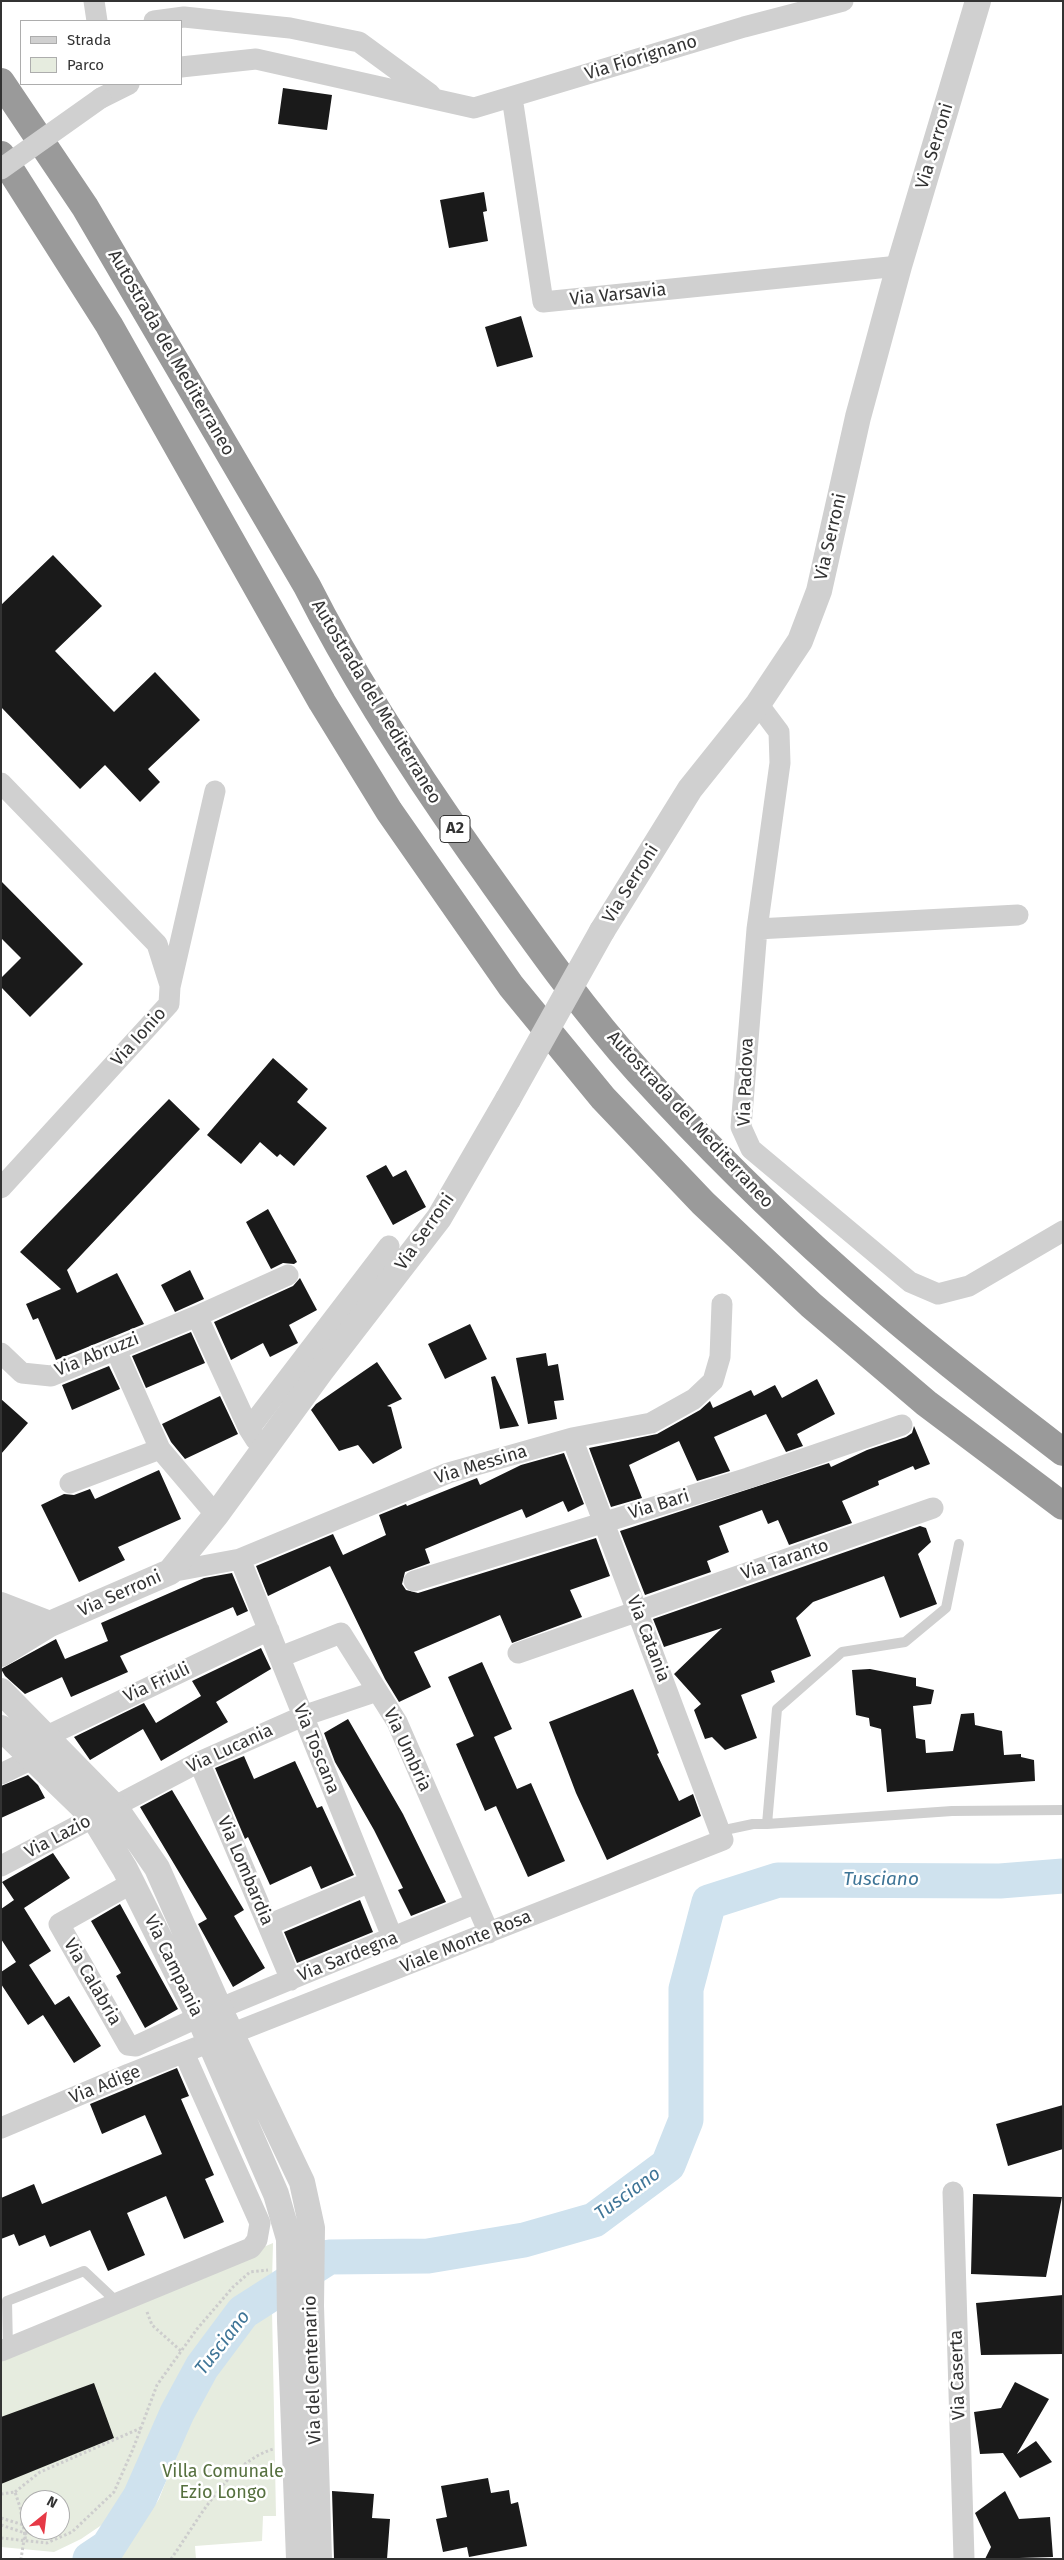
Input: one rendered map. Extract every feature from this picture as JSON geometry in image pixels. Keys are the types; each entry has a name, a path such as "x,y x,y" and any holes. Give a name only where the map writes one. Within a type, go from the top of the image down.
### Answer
{"highway":[{"name":"Autostrada del Mediterraneo","path":"1,82 85,207 307,586 330,632 430,793 547,958 636,1068 734,1172 840,1272 954,1368 1063,1452"},
{"name":"A2","path":"1,155 109,325 322,702 384,803 512,986 603,1098 703,1203 810,1305 926,1403 1063,1506"}],"street":[{"path":"94,1 97,20"},
{"name":"Via Fiorignano","path":"182,67 256,59 474,108 744,27 844,1"},
{"name":"Via Serroni","path":"1,1654 50,1624 170,1572 216,1515 255,1439 439,1218 602,931 690,789 758,704 800,641 819,591 858,417 899,266 978,1"},
{"name":"Via Fiorignano","path":"162,20 184,17 290,28 359,42 438,100"},
{"path":"1,168 101,98 127,85"},
{"name":"Via Varsavia","path":"512,97 543,302 899,266"},
{"name":"Via Padova","path":"758,704 779,732 780,763 757,929 741,1127 751,1149 910,1282 938,1294 969,1286 1063,1231"},
{"path":"1,783 157,944 170,987"},
{"name":"Via Ionio","path":"1,1188 169,1004 170,987 215,791"},
{"path":"757,929 1018,916"},
{"path":"255,1439 389,1246"},
{"name":"Via Abruzzi","path":"1,1353 22,1373 51,1376 115,1348 198,1316 288,1275"},
{"name":"Via Messina","path":"170,1572 240,1558 448,1473 572,1438 651,1423 694,1399 713,1380 720,1357 722,1304"},
{"path":"198,1316 255,1439"},
{"path":"115,1348 160,1448 216,1515"},
{"name":"Via Bari","path":"414,1581 748,1478 902,1425"},
{"name":"Via Catania","path":"572,1438 722,1836"},
{"path":"70,1483 160,1448"},
{"name":"Via Taranto","path":"518,1653 932,1508"},
{"name":"Via Toscana","path":"240,1558 393,1939"},
{"path":"1,1605 50,1624"},
{"name":"Via Serroni","path":"1,1630 34,1623 50,1624"},
{"name":"Via Friuli","path":"1,1774 39,1747 269,1630"},
{"name":"Via Umbria","path":"280,1657 341,1633 397,1722 489,1933"},
{"name":"Via Campania","path":"1,1691 39,1747 157,1868 276,2194 300,2234"},
{"name":"Via Lucania","path":"104,1812 199,1762 303,1716 377,1691"},
{"name":"Via Campania","path":"1,1728 39,1747"},
{"name":"Via Lombardia","path":"199,1762 291,1980"},
{"name":"Via Campania","path":"104,1812 132,1883 209,2014"},
{"name":"Via Lazio","path":"1,1866 104,1812"},
{"name":"Viale Monte Rosa","path":"220,2039 489,1933 722,1836"},
{"path":"268,1925 370,1882"},
{"name":"Via Calabria","path":"132,1883 60,1924 128,2045 136,2046 209,2014"},
{"name":"Via Sardegna","path":"209,2014 476,1903"},
{"name":"Via Campania","path":"220,2039 302,2182"},
{"name":"Via Adige","path":"1,2128 220,2039"},
{"path":"4,2350 251,2248 257,2240 260,2223 184,2053"},
{"name":"Via del Centenario","path":"299,2559 295,2442 300,2313 302,2182"},
{"name":"Via Caserta","path":"953,2192 964,2559"},
{"name":"Via del Centenario","path":"300,2234 290,2268 300,2313 319,2559"}],"lane":[{"path":"767,1824 777,1709 842,1652 905,1642 946,1608 959,1544"},
{"path":"722,1836 753,1824 952,1811 1063,1810"},
{"path":"4,2350 7,2301 84,2271 117,2302"}],"path":[{"path":"1,2538 46,2543 72,2532 114,2492 157,2385 181,2351 233,2287 250,2272 290,2268"},
{"path":"139,2293 152,2326 181,2351"},
{"path":"1,2494 15,2492 40,2472 141,2428"},
{"path":"171,2559 218,2489 238,2470 267,2451 295,2442"},
{"path":"15,2492 20,2511"},
{"path":"1,2518 20,2525"},
{"path":"1,2525 20,2531"},
{"path":"21,2559 24,2540"}],"green space":[{"path":"273,2243 272,2281 242,2298 174,2383 133,2477 112,2518 81,2539 54,2552 1,2547 1,2358"},
{"name":"Villa Comunale Ezio Longo","path":"272,2309 276,2516 263,2516 262,2541 195,2546 196,2559 120,2559 159,2499 198,2400 231,2346"}],"building":[{"path":"283,88 332,95 327,130 278,124"},
{"path":"484,192 487,211 483,212 488,241 449,248 440,200"},
{"path":"521,316 533,357 497,367 485,327"},
{"path":"53,555 102,606 55,651 114,712 155,672 200,720 148,769 160,782 140,802 105,765 80,789 1,707 1,605"},
{"path":"1,881 83,964 30,1017 1,987 1,978 21,958 1,938"},
{"path":"273,1058 308,1089 297,1102 327,1128 294,1166 280,1154 277,1157 260,1142 241,1164 207,1135"},
{"path":"169,1099 200,1129 67,1270 77,1293 117,1273 144,1324 56,1360 38,1318 33,1320 26,1304 61,1289 20,1252"},
{"path":"386,1165 393,1177 406,1170 426,1207 393,1225 366,1176"},
{"path":"268,1209 297,1262 294,1264 283,1263 271,1269 246,1222"},
{"path":"190,1270 204,1299 175,1312 161,1285"},
{"path":"300,1278 317,1310 289,1325 298,1343 270,1357 263,1343 231,1360 214,1322 293,1286"},
{"path":"470,1324 487,1359 445,1379 428,1344"},
{"path":"191,1332 205,1363 146,1388 132,1356"},
{"path":"546,1353 548,1366 558,1364 564,1400 554,1401 557,1419 528,1424 516,1358"},
{"path":"377,1362 402,1399 387,1406 391,1407 402,1448 373,1464 358,1445 339,1451 311,1410 316,1404"},
{"path":"109,1366 120,1389 72,1410 62,1385"},
{"path":"495,1376 519,1426 500,1429 491,1377"},
{"path":"817,1379 835,1414 797,1434 803,1446 786,1452 766,1414 714,1437 730,1471 697,1481 679,1441 629,1465 642,1498 611,1507 589,1448 657,1434 700,1410 710,1401 713,1408 751,1390 754,1396 775,1385 782,1398"},
{"path":"220,1396 238,1434 185,1459 171,1442 162,1424"},
{"path":"1,1399 28,1423 1,1454"},
{"path":"914,1426 930,1464 915,1470 913,1466 878,1481 879,1485 842,1501 852,1523 789,1545 778,1520 768,1524 762,1510 719,1526 729,1552 707,1561 711,1572 645,1595 620,1531 829,1463 831,1467 867,1450 906,1437 912,1433"},
{"path":"564,1453 584,1504 568,1512 563,1501 526,1518 522,1509 425,1549 430,1563 405,1572 402,1584 406,1590 418,1593 596,1538 610,1576 570,1590 582,1617 512,1643 500,1615 414,1652 431,1687 399,1702 385,1679 330,1566 268,1596 256,1566 333,1534 343,1555 386,1535 379,1515 477,1478 480,1485 521,1465"},
{"path":"159,1470 181,1519 118,1547 125,1560 79,1582 41,1505 64,1494 74,1495 90,1489 95,1499"},
{"path":"920,1526 926,1528 931,1542 918,1554 937,1604 900,1618 884,1576 813,1602 796,1618 811,1656 771,1671 775,1682 741,1695 757,1738 725,1750 712,1737 705,1739 694,1710 701,1704 674,1674 722,1628 664,1647 653,1619"},
{"path":"232,1573 248,1611 237,1616 233,1607 120,1656 128,1672 71,1697 62,1677 25,1694 5,1676 1,1669 56,1639 65,1659 108,1641 101,1623 204,1578"},
{"path":"261,1648 271,1669 216,1702 228,1722 161,1761 143,1729 90,1760 74,1737 144,1703 156,1723 201,1696 192,1681"},
{"path":"482,1662 512,1729 494,1737 517,1789 531,1783 565,1861 528,1877 496,1806 485,1811 456,1744 474,1736 448,1677"},
{"path":"870,1669 916,1678 916,1686 934,1690 931,1704 913,1706 916,1738 925,1740 926,1753 953,1751 961,1714 974,1713 975,1725 1002,1731 1004,1755 1021,1754 1021,1757 1034,1760 1035,1781 887,1792 881,1729 870,1726 869,1718 856,1715 852,1670"},
{"path":"633,1689 659,1753 657,1754 679,1801 693,1794 701,1816 607,1860 576,1793 549,1722"},
{"path":"348,1719 403,1814 446,1902 411,1916 398,1890 403,1888 374,1830 335,1762 324,1733"},
{"path":"244,1756 254,1779 295,1761 317,1808 322,1806 354,1875 321,1889 311,1866 270,1885 248,1837 245,1839 215,1768"},
{"path":"28,1775 38,1785 45,1798 1,1818 1,1786"},
{"path":"172,1790 244,1910 234,1916 265,1968 233,1987 198,1924 207,1919 140,1807"},
{"path":"53,1853 70,1878 24,1908 51,1951 29,1965 55,2005 69,1996 101,2046 74,2063 43,2015 28,2025 1,1984 1,1972 16,1962 1,1939 1,1909 14,1900 2,1882"},
{"path":"360,1900 373,1932 297,1963 284,1932"},
{"path":"120,1904 178,2009 145,2028 116,1976 121,1973 91,1921"},
{"path":"177,2068 189,2096 181,2099 214,2175 205,2179 224,2222 184,2239 166,2196 127,2213 145,2255 108,2271 90,2230 50,2247 45,2235 19,2246 14,2234 1,2239 1,2198 34,2184 42,2204 162,2154 145,2115 102,2134 90,2104"},
{"path":"1063,2105 1063,2149 1008,2166 996,2124"},
{"path":"973,2194 1062,2197 1046,2277 971,2274"},
{"path":"1063,2295 1063,2354 981,2355 976,2303"},
{"path":"1015,2382 1049,2399 1017,2454 1036,2441 1052,2462 1020,2478 1003,2453 980,2454 974,2412 1001,2408"},
{"path":"94,2383 114,2438 1,2484 1,2417"},
{"path":"488,2478 491,2493 509,2490 511,2504 518,2502 527,2546 469,2557 467,2547 443,2552 436,2519 447,2517 441,2486"},
{"path":"332,2491 374,2494 372,2518 390,2519 387,2559 334,2559"},
{"path":"1005,2491 1019,2519 1050,2517 1053,2557 985,2559 991,2547 975,2513"}],"waterway":[{"name":"Tusciano","path":"90,2559 108,2547 140,2497 177,2413 202,2367 243,2312 329,2257 428,2256 524,2240 594,2220 668,2165 686,2120 686,1989 709,1902 778,1880 1000,1881 1063,1876"}]}
